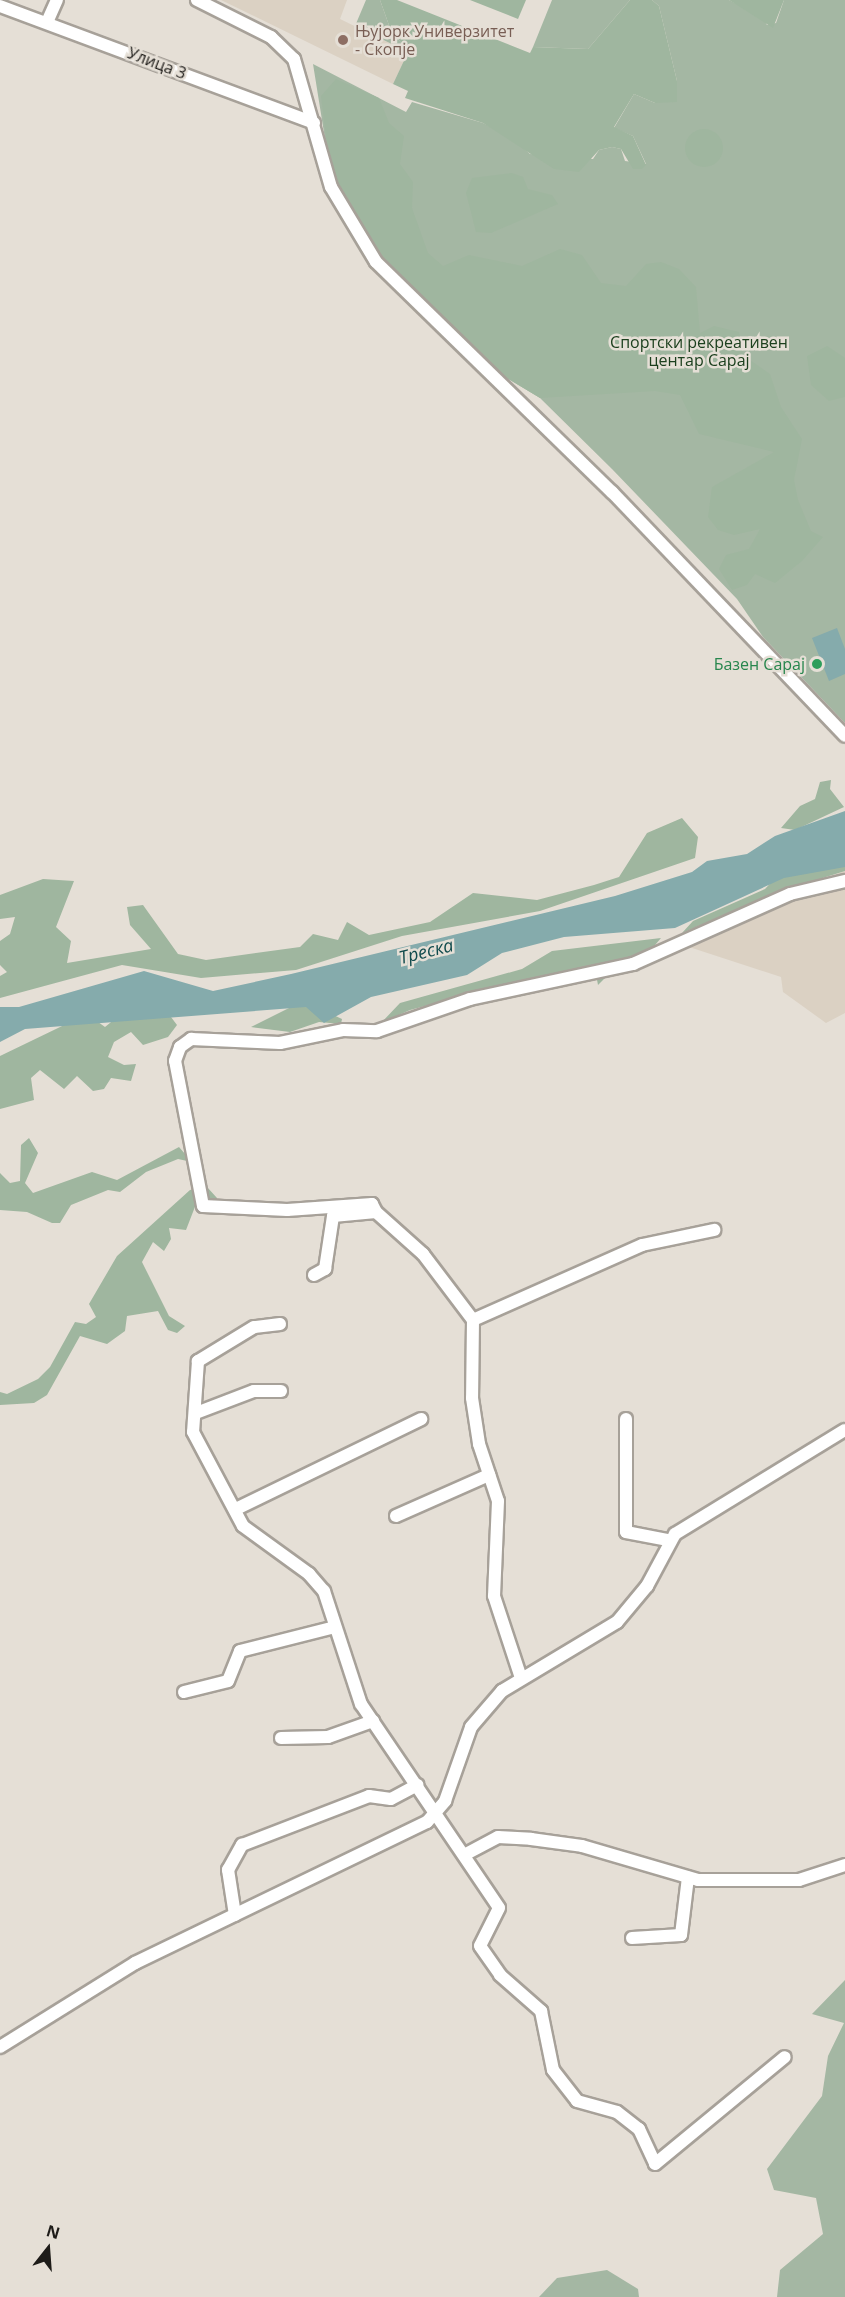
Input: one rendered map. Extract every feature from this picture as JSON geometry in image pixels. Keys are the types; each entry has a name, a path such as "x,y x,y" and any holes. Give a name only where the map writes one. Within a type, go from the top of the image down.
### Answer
{"street":[{"path":"48,20 57,0"},
{"path":"197,0 282,45 305,84 314,123 340,209 376,262 612,492 845,736"},
{"name":"Улица 3","path":"0,6 48,20 314,123"},
{"path":"520,1678 494,1596 498,1501 489,1475 472,1398 473,1320 423,1254 376,1212 372,1204 287,1210 203,1206 175,1061 180,1047 191,1039 280,1043 343,1030 377,1031 470,999 633,964 790,894 845,881"},
{"path":"314,1275 328,1261 333,1216 376,1212"},
{"path":"473,1320 642,1245 714,1230"},
{"path":"280,1324 254,1327 198,1361 193,1432 236,1509 243,1526 309,1574 324,1592 361,1704 417,1785 439,1812 499,1908 480,1946 500,1975 541,2011 553,2070 577,2101 617,2112 639,2129 655,2164 785,2057"},
{"path":"196,1413 254,1391 281,1391"},
{"path":"236,1509 421,1419"},
{"path":"626,1419 626,1532 669,1540"},
{"path":"0,2047 135,1963 382,1846 439,1812 471,1727 520,1678 592,1642 617,1622 647,1587 669,1540 845,1430"},
{"path":"396,1516 489,1475"},
{"path":"184,1692 228,1681 240,1651 334,1627"},
{"path":"281,1738 328,1737 374,1721"},
{"path":"235,1914 228,1870 242,1845 369,1796 391,1799 417,1785"},
{"path":"465,1854 498,1837 582,1846 688,1877 799,1880 845,1865"},
{"path":"632,1938 681,1935 688,1877"}],"shaded area":[{"name":"Њујорк Универзитет - Скопје","path":"221,0 347,0 340,19 408,52 393,84"},
{"path":"845,871 845,1013 826,1023 783,992 781,977 686,946 689,934 753,902"}],"green space":[{"path":"366,0 380,0 390,28 408,52 355,26"},
{"path":"380,0 397,0 530,53 533,47 588,49 630,0 652,0 659,6 677,81 677,102 655,103 634,94 614,127 633,136 646,165 642,169 633,169 621,149 612,147 599,150 579,172 554,169 483,123 405,98 408,91 393,84 408,52 390,28"},
{"path":"470,0 526,0 518,19"},
{"path":"552,0 630,0 588,49 533,47"},
{"name":"Спортски рекреативен центар Сарај","path":"652,0 729,0 762,17 767,25 776,23 784,0 845,0 845,723 763,637 737,599 612,469 540,398 487,366 330,170 313,64 406,112 412,102 483,123 511,137 530,154 593,159 599,150 612,147 621,149 625,161 646,164 633,136 614,128 634,94 655,103 677,81 659,6"},
{"path":"729,0 784,0 773,28"},
{"path":"336,79 379,98 389,123 404,136 400,164 413,182 412,208 428,253 443,266 469,255 522,266 560,249 582,255 601,283 626,286 646,264 661,262 679,269 696,287 700,333 714,326 739,332 744,356 770,374 781,407 802,439 794,480 798,500 811,531 823,537 802,561 775,583 755,574 747,585 732,590 719,569 726,555 749,549 760,529 734,535 718,530 708,517 712,487 774,452 699,434 680,395 655,391 540,398 487,366 383,267 348,217 330,170 321,96"},
{"path":"704,129 718,134 723,148 718,162 704,167 690,162 685,148 690,134"},
{"path":"512,173 523,177 528,189 552,195 558,204 491,233 476,232 466,193 472,178"},
{"path":"827,346 845,358 845,397 829,401 811,385 807,356"},
{"path":"831,780 830,789 844,807 795,830 781,828 800,806 815,799 820,782"},
{"path":"682,818 698,837 695,858 540,911 402,936 296,970 201,978 122,965 0,998 0,976 7,972 0,965 0,941 10,934 15,917 0,919 0,895 43,879 74,881 56,927 71,941 67,963 151,949 130,925 127,907 143,905 178,954 206,960 300,947 313,934 338,940 347,922 369,935 430,922 473,893 537,900 594,885 619,877 647,833"},
{"path":"845,863 845,871 775,893 682,933 693,921 765,889 779,874"},
{"path":"661,938 650,951 614,969 598,985 595,969 570,971 546,985 526,979 410,1010 381,1023 400,1003 522,969 552,951"},
{"path":"303,1001 342,1019 341,1024 319,1022 290,1032 251,1027"},
{"path":"165,1009 177,1025 168,1037 143,1045 131,1032 114,1042 108,1057 124,1065 136,1064 131,1081 111,1078 104,1089 93,1091 77,1076 64,1089 40,1070 31,1078 34,1100 0,1109 0,1056 87,1014 105,1027 126,1010"},
{"path":"29,1138 38,1153 25,1183 33,1193 92,1172 117,1180 179,1147 192,1162 178,1159 146,1172 120,1192 108,1190 71,1205 60,1223 52,1223 27,1212 0,1210 0,1173 10,1183 20,1181 21,1145"},
{"path":"207,1187 217,1198 216,1210 198,1199 186,1230 169,1228 171,1239 164,1251 153,1242 142,1262 169,1316 185,1326 177,1333 168,1330 158,1311 127,1316 125,1331 107,1344 80,1336 47,1395 34,1403 0,1405 0,1392 7,1394 38,1379 50,1367 75,1322 86,1324 96,1317 89,1304 117,1256 190,1190"},
{"path":"845,1980 845,2297 777,2297 780,2270 823,2234 816,2198 774,2190 767,2169 822,2096 828,2056 844,2023 812,2014"},
{"path":"607,2270 638,2289 639,2297 539,2297 557,2278"}],"water":[{"path":"837,628 845,649 845,674 829,681 812,638"},
{"name":"Треска","path":"845,811 845,867 784,878 675,928 564,937 502,953 467,975 371,997 324,1023 306,1007 25,1029 0,1042 0,1007 19,1007 144,971 213,991 291,974 615,896 692,872 707,861 747,854 775,836"}],"place":[{"name":"Њујорк Универзитет - Скопје","path":"343,40"},
{"name":"Базен Сарај","path":"817,664"}]}
